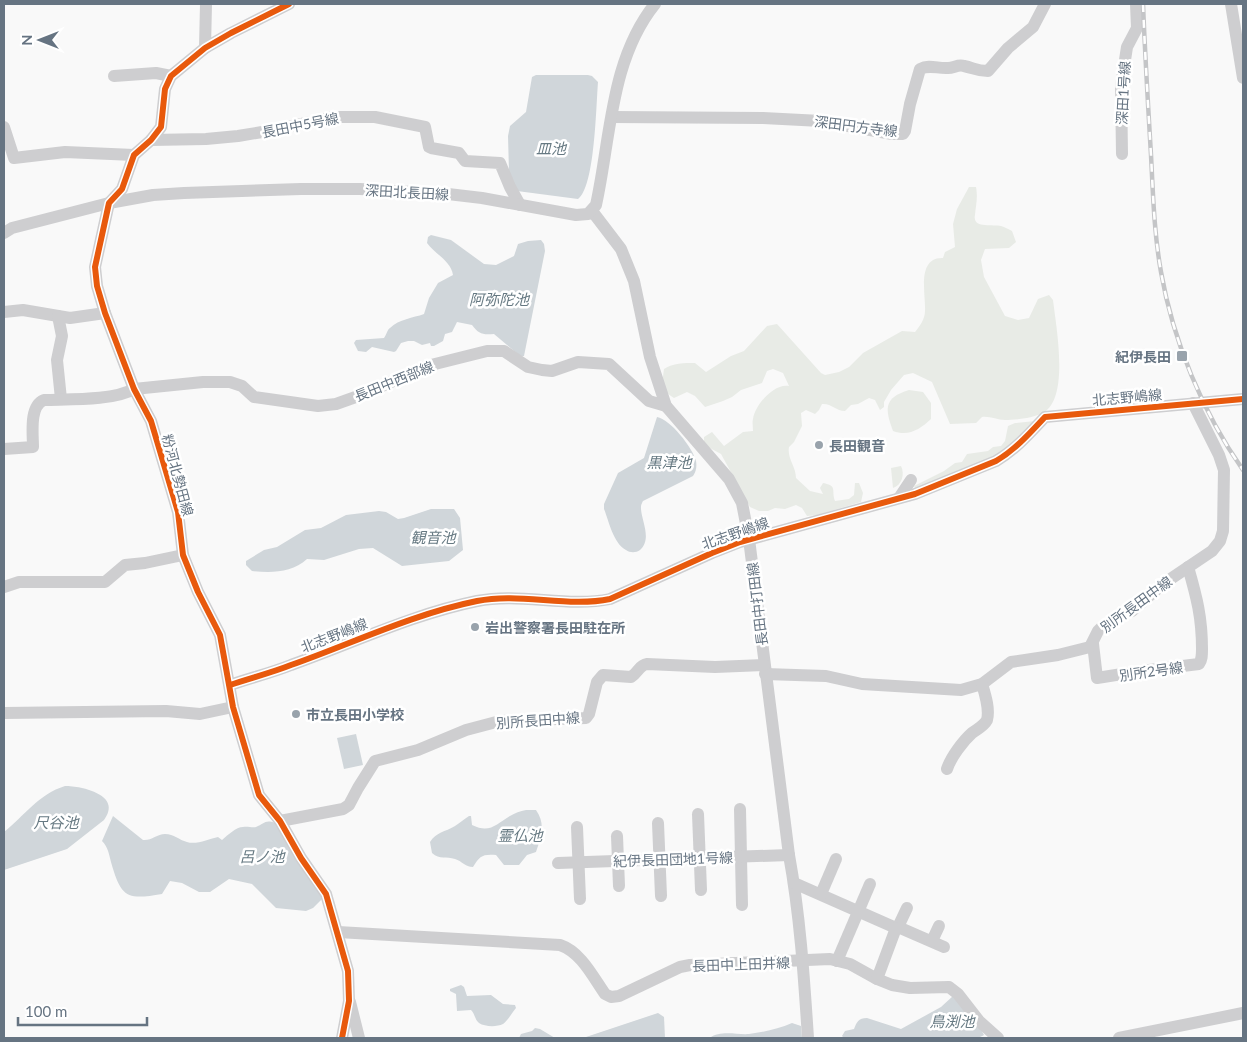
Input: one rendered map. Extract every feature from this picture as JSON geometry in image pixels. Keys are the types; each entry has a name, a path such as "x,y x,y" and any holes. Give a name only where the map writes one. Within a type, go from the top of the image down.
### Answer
{"street":[{"path":"205,48 206,4"},
{"path":"114,76 156,73 171,76 205,48 289,4"},
{"path":"592,211 598,196 617,86 628,49 656,4"},
{"name":"深田円方寺線","path":"612,117 821,120 892,134 903,134 920,69 927,66 948,68 959,65 977,71 988,71 1008,48 1033,27 1045,4"},
{"name":"深田1号線","path":"1122,154 1121,86 1127,47 1137,28 1136,4"},
{"path":"1231,4 1243,78"},
{"name":"粉河北勢田線","path":"171,76 165,89 161,127 151,140 134,155 122,189 109,203 95,267 97,286 104,313 134,389 151,421 178,512 183,554 198,592 220,635 233,707 259,795 280,820 301,858 326,894 348,971 349,1001 342,1038"},
{"name":"長田中5号線","path":"151,140 206,139 238,136 333,116 393,120 425,127 429,147 431,148 459,153 465,160 500,162 520,205"},
{"path":"4,126 14,158 66,152 134,155"},
{"name":"深田北長田線","path":"4,233 12,228 109,203 184,192 360,189 448,194 576,216 588,214 592,211"},
{"name":"長田中打田線","path":"592,211 621,249 634,281 650,357 666,406 729,479 742,504 749,539 788,855 794,883 803,961 808,1038"},
{"path":"4,312 23,310 70,318 104,313"},
{"path":"58,316 62,336 57,360 61,399"},
{"name":"長田中西部線","path":"4,449 33,447 34,415 37,405 44,400 103,397 130,392 134,389 203,382 230,382 242,386 254,397 318,406 336,404 364,394 427,366 487,351 504,351 528,367 542,370 552,371 578,362 609,364 648,401 666,406"},
{"name":"北志野嶋線","path":"230,685 290,666 404,622 480,600 518,598 596,602 610,598 712,553 749,539 915,494 996,461 1023,440 1045,417 1243,399"},
{"name":"別所長田中線","path":"280,820 343,809 349,805 375,761 418,750 466,730 509,720 586,718 589,714 597,682 603,675 631,677 640,667 647,664 764,669 826,676 862,684 961,690 982,684 1011,662 1085,649 1093,644 1098,630 1103,626 1132,611 1163,584 1212,551 1220,541 1223,531 1224,470 1220,455 1193,403"},
{"path":"899,498 911,480"},
{"path":"4,586 19,582 105,582 125,565 145,563 183,554"},
{"name":"別所2号線","path":"1093,644 1097,678 1199,664 1202,659 1202,626 1188,567"},
{"path":"947,769 949,763 970,734 986,723 988,716 982,684"},
{"path":"4,713 166,711 200,714 233,707"},
{"path":"740,809 742,905"},
{"path":"698,814 701,890"},
{"path":"658,824 661,896"},
{"path":"577,827 580,899"},
{"path":"617,836 619,886"},
{"name":"紀伊長田団地1号線","path":"558,863 788,855"},
{"path":"821,894 836,858"},
{"path":"794,883 858,912 944,947"},
{"path":"837,961 870,884"},
{"path":"877,979 897,927 907,908"},
{"path":"932,941 939,926"},
{"name":"長田中上田井線","path":"338,932 560,945 570,948 577,955 605,994 611,997 619,996 680,967 690,965 830,959 850,964 892,985 910,988 949,987 958,994 998,1038"},
{"path":"349,1001 360,1038"},
{"path":"1119,1038 1243,1013"}],"shaded area":[{"path":"969,187 976,187 975,219 977,222 984,225 1001,226 1012,231 1016,242 1009,248 985,249 981,260 984,277 1005,316 1018,320 1029,318 1038,299 1049,295 1053,300 1058,343 1059,378 1051,405 1043,413 1014,420 982,417 976,423 950,424 932,382 913,373 904,375 891,390 884,402 884,407 880,410 875,400 869,398 858,404 851,405 845,411 822,404 815,414 806,410 801,413 802,426 794,442 789,447 789,455 796,478 810,491 823,494 820,488 823,483 828,484 833,489 835,501 849,499 854,495 855,483 859,483 863,493 861,502 817,515 807,516 802,508 796,505 785,509 775,508 768,511 759,511 750,507 721,454 708,447 704,442 704,437 712,432 724,446 743,432 753,431 755,413 761,402 777,388 789,386 783,373 773,369 767,371 762,383 741,390 732,397 705,407 695,396 687,392 674,398 670,395 663,386 664,369 675,364 695,363 706,372 731,356 744,351 767,326 777,324 821,373 825,375 839,372 849,367 863,353 902,331 915,332 925,314 924,278 926,270 935,259 943,258 945,252 955,247 953,224 957,209"},
{"path":"909,390 923,392 931,403 931,419 914,431 899,433 893,431 888,416 888,405 894,397"},
{"path":"1035,421 995,458 915,488 914,486 944,471 955,463 962,462 967,454 988,451 993,447 1001,446 1005,441 1008,426 1015,423"},
{"path":"901,466 903,472 902,479 893,488 891,468"}],"water":[{"name":"皿池","path":"536,75 588,75 598,82 591,163 584,192 578,199 517,191 509,172 508,136 510,126 526,112 532,77"},
{"name":"阿弥陀池","path":"431,235 451,240 484,264 496,265 514,256 518,244 541,240 545,251 524,356 520,356 494,334 481,333 472,325 457,322 452,332 445,334 443,341 434,346 431,346 430,343 422,345 414,341 408,341 401,343 394,352 372,347 366,352 358,351 354,343 356,340 384,338 389,329 394,325 406,319 424,314 429,298 438,283 453,275 446,262 427,243 428,237"},
{"name":"黒津池","path":"657,417 674,428 686,442 694,455 696,469 693,476 643,501 641,509 646,536 644,546 637,552 631,552 622,547 615,537 604,509 604,504 618,473 644,458"},
{"name":"観音池","path":"431,509 454,509 460,518 463,550 449,561 402,566 373,548 359,549 324,560 307,559 295,567 281,571 252,571 246,565 246,561 264,550 277,547 305,530 321,528 346,515 379,511 386,512 398,519"},
{"path":"356,734 363,765 344,769 337,738"},
{"name":"尺谷池","path":"65,786 90,790 104,798 108,804 108,811 104,820 67,849 4,870 4,832 47,794"},
{"name":"霊仏池","path":"526,810 536,810 541,820 542,831 536,852 527,855 519,865 504,865 496,855 487,855 482,856 473,867 470,867 455,859 440,857 432,853 430,842 432,839 469,816 471,816 472,825 484,829 497,825 514,814"},
{"name":"呂ノ池","path":"113,816 143,840 165,834 191,843 218,837 222,840 240,827 256,827 267,822 275,823 323,898 313,908 306,911 276,908 252,884 229,879 210,892 199,892 182,883 170,881 162,894 141,897 127,894 118,883 108,851 102,841"},
{"path":"461,985 464,987 467,996 491,995 503,1004 515,1005 516,1008 503,1024 498,1026 484,1025 478,1022 471,1010 457,1011 456,994 450,991 450,989"},
{"name":"鳥渕池","path":"953,996 979,1026 984,1035 978,1038 844,1038 842,1036 845,1031 854,1029 858,1021 864,1018 901,1029 941,1007"},
{"path":"658,1013 664,1017 665,1038 583,1038"},
{"path":"792,1023 801,1026 802,1038 710,1038 724,1033 749,1034 760,1032"},
{"path":"535,1028 555,1038 519,1038 521,1034 532,1031"}],"railway":[{"path":"1143,4 1154,213 1166,298 1173,324 1192,376 1215,425 1243,470"}],"cycle path":[{"path":"289,4 205,48 171,76 165,89 161,127 151,140 134,155 122,189 109,203 95,267 97,286 105,313 134,389 151,421 178,512 183,555 198,592 220,635 233,707 259,795 280,821 301,858 326,894 348,971 349,1001 342,1038"},
{"path":"230,685 283,668 406,621 477,601 510,598 577,602 610,599 740,542 915,494 996,461 1016,446 1045,417 1243,399"}],"place":[{"name":"紀伊長田","path":"1182,356"},
{"name":"長田観音","path":"819,445"},
{"name":"岩出警察署長田駐在所","path":"475,627"},
{"name":"市立長田小学校","path":"296,714"}]}
